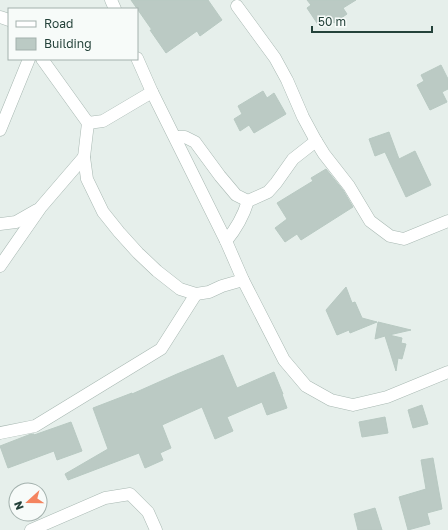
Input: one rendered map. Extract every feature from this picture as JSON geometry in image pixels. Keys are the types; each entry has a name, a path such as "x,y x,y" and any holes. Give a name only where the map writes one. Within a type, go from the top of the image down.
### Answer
{"street":[{"path":"237,6 275,58 316,141 324,154 349,186 370,221 390,236 404,239 448,221"},
{"path":"0,130 29,60"},
{"path":"43,60 88,124 84,157 88,179 103,212 138,254 157,271 180,288 196,294 209,292 222,286 243,280"},
{"path":"138,60 152,92 226,241 243,280 284,360 306,386 331,400 354,405 387,397 448,372"},
{"path":"88,124 103,121 152,92"},
{"path":"175,137 185,137 195,142 236,195 248,201"},
{"path":"226,241 236,230 244,214 248,201 268,192 293,159 316,141"},
{"path":"0,266 41,207 84,157"},
{"path":"0,224 16,222 41,207"},
{"path":"0,433 35,426 67,405 161,349 196,294"},
{"path":"31,530 105,498 130,494 148,512 156,530"}],"building":[{"path":"131,0 208,0 222,20 200,36 197,31 166,53"},
{"path":"307,0 356,0 343,8 347,14 334,23 331,18 319,26 307,8 311,5"},
{"path":"441,65 448,79 448,89 442,92 447,102 430,110 417,85 424,81 421,75"},
{"path":"263,91 267,98 274,93 286,114 254,133 249,125 240,131 234,119 242,114 238,106"},
{"path":"389,132 399,159 415,151 431,185 406,197 385,152 375,156 369,139"},
{"path":"326,169 343,190 353,207 301,240 297,234 285,242 275,228 287,219 277,203 313,181 311,178"},
{"path":"346,287 352,303 355,302 362,318 377,322 350,333 349,330 337,335 326,310"},
{"path":"378,322 411,330 389,335 402,338 401,343 406,344 402,359 398,358 396,371 385,336 375,339"},
{"path":"223,355 237,388 274,372 287,408 267,415 262,402 227,417 233,431 215,439 202,407 162,425 171,448 160,453 163,460 145,468 139,453 68,480 65,474 108,449 93,408 132,394"},
{"path":"422,405 428,424 413,428 408,410"},
{"path":"385,417 388,433 362,437 359,422"},
{"path":"71,422 82,451 57,460 54,451 8,468 0,446 31,434 34,435"},
{"path":"433,458 442,509 427,513 430,524 408,530 399,497 426,489 421,460"},
{"path":"375,508 382,530 358,530 354,514"}]}
